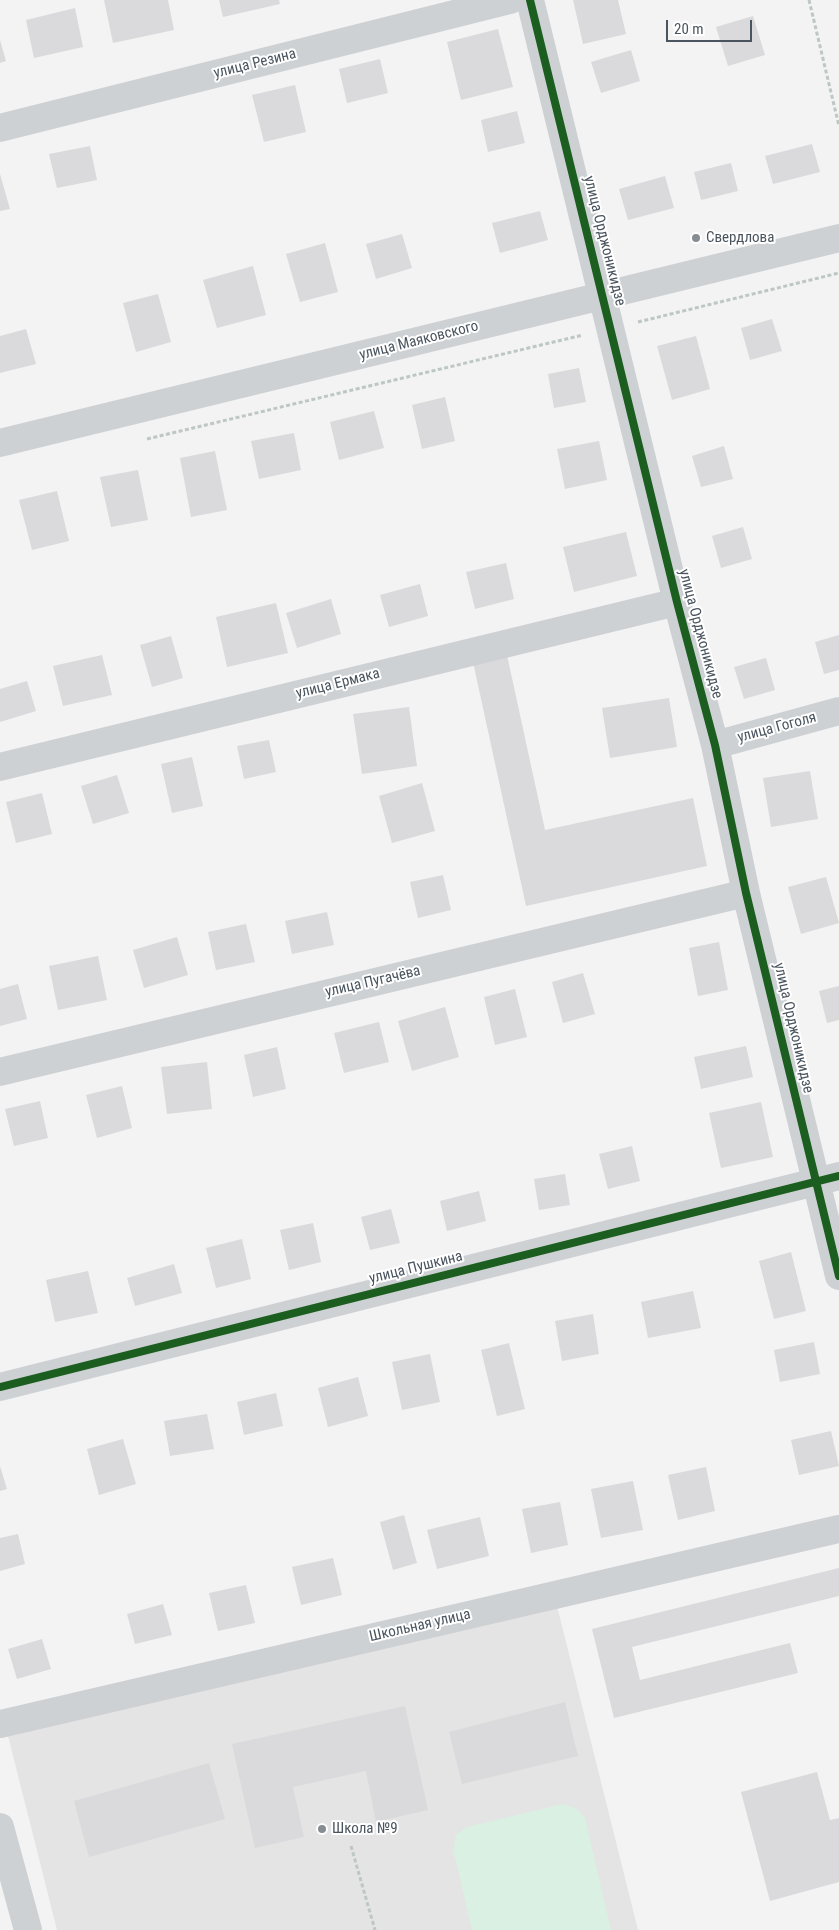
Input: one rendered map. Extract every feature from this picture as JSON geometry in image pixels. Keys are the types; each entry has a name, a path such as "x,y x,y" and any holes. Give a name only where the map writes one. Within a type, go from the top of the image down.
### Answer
{"street":[{"name":"улица Резина","path":"0,128 510,0"},
{"name":"улица Орджоникидзе","path":"530,0 604,296 677,602 715,745 746,893 827,1179 839,1276"},
{"name":"улица Маяковского","path":"0,443 839,238"},
{"name":"улица Ермака","path":"0,767 677,602"},
{"name":"улица Гоголя","path":"715,745 839,711"},
{"name":"улица Пугачёва","path":"0,1072 746,893"},
{"name":"улица Пушкина","path":"0,1387 827,1179"},
{"name":"Школьная улица","path":"0,1724 839,1529"},
{"path":"0,1827 28,1930"}],"path":[{"path":"809,0 839,126"},
{"path":"146,439 839,273"},
{"path":"351,1846 375,1930"}],"shaded area":[{"name":"Школа №9","path":"555,1598 638,1930 57,1930 6,1728"}],"green space":[{"path":"563,1804 576,1808 585,1818 611,1930 472,1930 453,1849 456,1835 467,1827"}],"building":[{"path":"104,0 168,0 174,30 113,43"},
{"path":"219,0 279,0 280,4 223,17"},
{"path":"573,0 618,0 626,34 583,44"},
{"path":"75,8 83,47 34,58 26,20"},
{"path":"753,16 765,55 728,66 716,27"},
{"path":"498,29 513,87 461,100 447,42"},
{"path":"0,40 6,61 0,63"},
{"path":"631,50 640,81 601,93 591,62"},
{"path":"380,59 388,93 347,103 339,69"},
{"path":"295,85 306,132 264,142 252,95"},
{"path":"517,111 525,143 488,152 481,120"},
{"path":"812,144 820,172 773,184 765,156"},
{"path":"90,146 97,180 57,188 49,154"},
{"path":"731,163 738,191 701,200 694,172"},
{"path":"0,174 10,209 0,211"},
{"path":"665,176 674,208 628,220 619,189"},
{"path":"540,211 548,240 500,253 492,223"},
{"path":"402,234 412,268 376,279 366,244"},
{"path":"325,243 338,292 300,302 286,254"},
{"path":"253,266 266,315 217,328 203,280"},
{"path":"158,294 171,342 136,352 123,303"},
{"path":"772,319 782,351 750,360 741,328"},
{"path":"26,329 36,364 0,373 0,336"},
{"path":"696,336 710,389 672,400 657,346"},
{"path":"579,368 586,402 554,408 548,374"},
{"path":"445,397 455,441 422,449 412,405"},
{"path":"374,411 384,448 339,460 330,422"},
{"path":"294,433 301,470 259,479 251,441"},
{"path":"599,441 607,480 565,489 557,449"},
{"path":"724,446 733,479 701,487 692,456"},
{"path":"215,451 227,510 191,517 180,458"},
{"path":"138,470 148,520 111,527 100,477"},
{"path":"57,491 69,541 32,550 19,500"},
{"path":"743,527 752,559 721,568 712,536"},
{"path":"626,532 637,576 574,592 563,547"},
{"path":"506,563 514,599 475,609 466,572"},
{"path":"420,584 428,616 389,627 380,595"},
{"path":"331,599 341,634 297,648 286,613"},
{"path":"276,603 288,653 227,667 216,617"},
{"path":"839,635 839,670 824,674 815,642"},
{"path":"171,636 183,678 152,687 140,645"},
{"path":"102,655 112,695 63,706 53,666"},
{"path":"507,655 545,830 693,798 707,866 526,906 473,662"},
{"path":"766,658 775,690 744,699 734,667"},
{"path":"27,681 36,711 0,722 0,689"},
{"path":"669,698 677,747 610,758 602,708"},
{"path":"409,707 417,766 362,774 353,714"},
{"path":"269,740 276,772 244,779 237,746"},
{"path":"192,757 203,806 172,813 161,764"},
{"path":"810,771 818,819 771,827 763,778"},
{"path":"117,775 129,813 93,824 81,786"},
{"path":"422,783 435,831 392,843 379,796"},
{"path":"42,793 52,834 16,843 6,802"},
{"path":"443,875 451,910 418,918 410,882"},
{"path":"826,877 839,923 801,934 788,887"},
{"path":"327,912 334,945 292,954 285,921"},
{"path":"246,924 255,962 216,970 208,932"},
{"path":"177,937 188,975 144,988 133,950"},
{"path":"719,942 728,990 698,996 689,948"},
{"path":"98,956 107,1000 58,1010 49,966"},
{"path":"583,973 595,1014 563,1023 552,982"},
{"path":"18,984 27,1019 0,1026 0,989"},
{"path":"839,986 839,1020 827,1023 819,991"},
{"path":"515,989 527,1037 495,1045 484,997"},
{"path":"445,1007 459,1057 412,1071 398,1021"},
{"path":"379,1022 389,1062 344,1073 334,1033"},
{"path":"746,1046 753,1077 701,1089 694,1057"},
{"path":"277,1047 286,1089 253,1097 244,1055"},
{"path":"207,1062 212,1109 167,1114 161,1067"},
{"path":"122,1086 132,1128 97,1138 86,1095"},
{"path":"40,1101 48,1138 14,1146 5,1109"},
{"path":"761,1102 773,1157 721,1168 709,1113"},
{"path":"632,1146 640,1181 608,1189 599,1154"},
{"path":"565,1174 570,1205 539,1210 534,1179"},
{"path":"479,1191 486,1221 447,1231 440,1201"},
{"path":"391,1209 400,1243 370,1250 361,1217"},
{"path":"313,1223 321,1262 289,1270 280,1230"},
{"path":"242,1239 251,1279 216,1288 206,1248"},
{"path":"791,1252 806,1311 774,1319 759,1261"},
{"path":"174,1264 182,1293 135,1306 127,1278"},
{"path":"88,1271 98,1313 55,1322 46,1280"},
{"path":"693,1291 701,1328 648,1338 641,1302"},
{"path":"593,1314 599,1354 562,1361 555,1321"},
{"path":"814,1342 820,1374 780,1382 774,1350"},
{"path":"509,1343 525,1409 497,1416 481,1350"},
{"path":"430,1354 440,1402 402,1410 392,1362"},
{"path":"358,1377 368,1416 328,1427 318,1388"},
{"path":"276,1393 283,1426 244,1435 237,1402"},
{"path":"207,1414 214,1449 170,1456 164,1421"},
{"path":"831,1431 839,1466 799,1475 791,1440"},
{"path":"123,1439 136,1484 99,1495 87,1449"},
{"path":"0,1466 7,1489 0,1491"},
{"path":"706,1467 715,1511 678,1520 668,1475"},
{"path":"633,1481 643,1530 601,1538 591,1489"},
{"path":"560,1502 568,1545 531,1553 522,1509"},
{"path":"404,1515 417,1563 393,1570 380,1522"},
{"path":"480,1517 489,1556 437,1569 427,1530"},
{"path":"18,1534 25,1564 0,1571 0,1538"},
{"path":"333,1558 342,1595 301,1605 292,1567"},
{"path":"839,1568 839,1596 632,1647 640,1680 790,1643 798,1673 614,1718 592,1629"},
{"path":"246,1585 255,1623 218,1631 209,1593"},
{"path":"163,1604 172,1635 135,1644 127,1614"},
{"path":"42,1639 51,1669 17,1679 8,1649"},
{"path":"565,1702 578,1756 462,1784 449,1732"},
{"path":"405,1706 428,1810 376,1822 366,1771 293,1787 304,1837 255,1848 232,1744"},
{"path":"209,1763 225,1819 89,1857 74,1801"},
{"path":"817,1772 830,1820 839,1818 839,1882 770,1901 741,1792"}],"cycle path":[{"path":"530,0 677,602 715,745 746,893 839,1276"},
{"path":"0,1387 839,1176"}],"place":[{"name":"Свердлова","path":"696,238"},
{"name":"Школа №9","path":"322,1829"}]}
